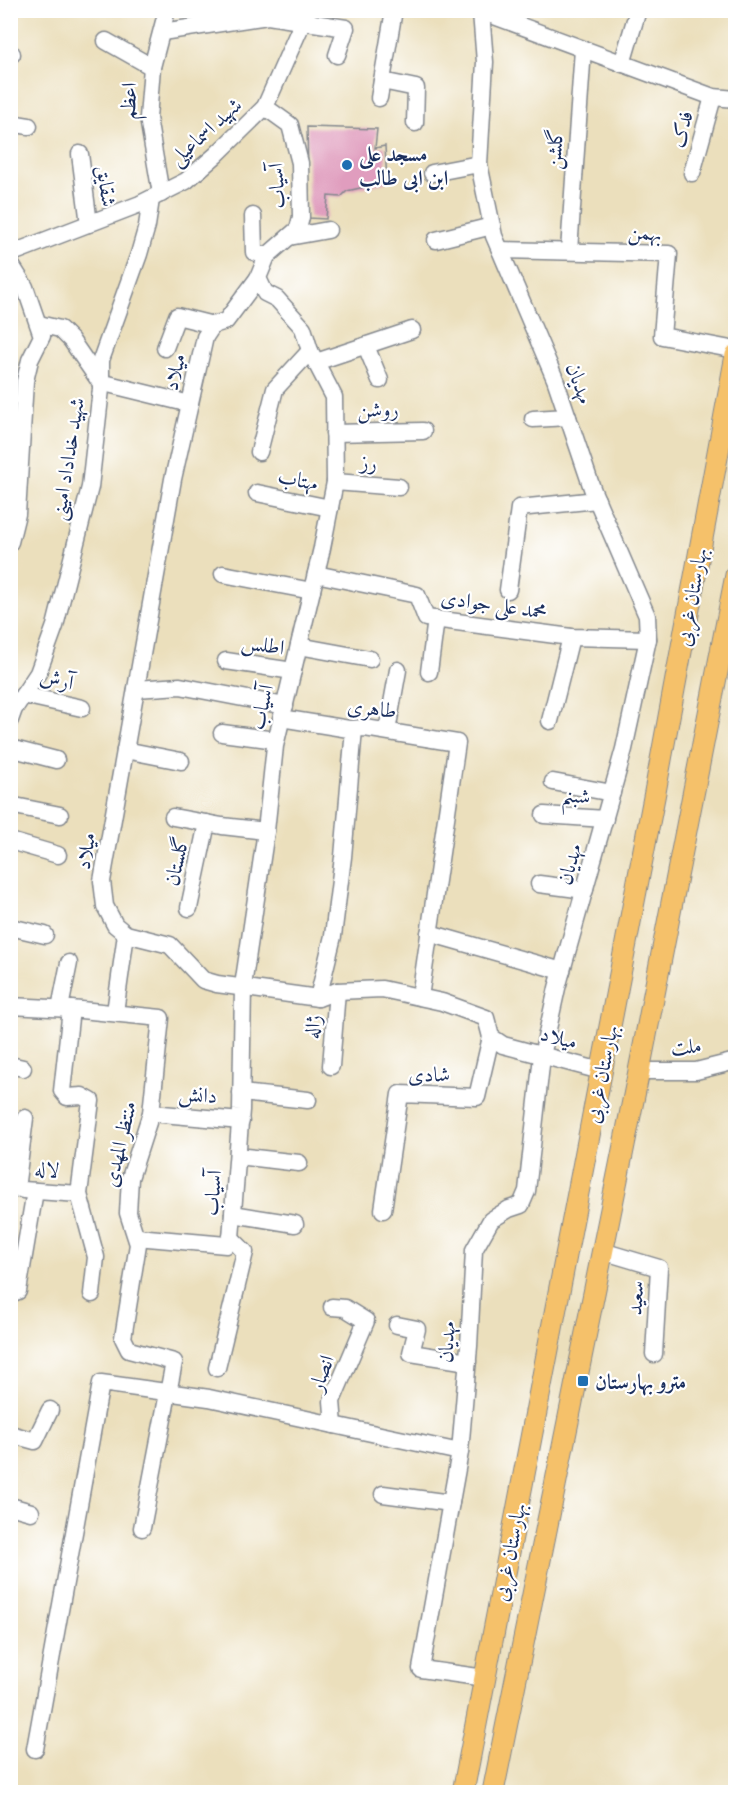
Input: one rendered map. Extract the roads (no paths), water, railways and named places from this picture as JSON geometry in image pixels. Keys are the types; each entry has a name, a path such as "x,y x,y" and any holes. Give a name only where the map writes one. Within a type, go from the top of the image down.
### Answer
{"main road":[{"name":"بهارستان غربی","path":"463,1792 735,356"},
{"name":"بهارستان غربی","path":"492,1792 730,634 735,575"},
{"path":"520,1498 522,1539 510,1611 516,1617 528,1618"},
{"path":"489,1657 499,1657 504,1664 492,1727 490,1761 492,1792"}],"street":[{"name":"اعظم","path":"156,197 148,118 152,68 167,10"},
{"path":"379,98 394,10"},
{"path":"622,64 638,10"},
{"path":"479,11 727,101"},
{"name":"مهدیان","path":"479,11 485,62 479,164 492,226 555,379 597,500 647,616 648,639 624,749 562,971 542,1056 527,1191 521,1205 491,1220 474,1250 460,1452 421,1669 485,1678"},
{"path":"162,32 268,16 305,17 346,28 337,56"},
{"name":"شهید اسماعیلی","path":"10,254 156,197 186,181 265,107 305,17"},
{"path":"106,41 152,68"},
{"name":"گلشن","path":"569,251 583,49"},
{"path":"382,81 416,88 415,123"},
{"name":"فدک","path":"692,173 727,101"},
{"name":"آسیاب","path":"217,1368 244,1252 231,1238 241,1121 243,986 266,831 276,740 316,574 335,482 334,397 313,357 303,328 277,299 265,293 258,278 267,256 298,229 301,217 300,163 290,125 265,107"},
{"path":"10,123 29,126"},
{"name":"شقایق","path":"80,154 89,224"},
{"path":"432,173 479,164"},
{"name":"شهید خداداد امینی","path":"14,707 38,674 55,626 90,487 100,360 140,254 156,197"},
{"path":"253,216 254,252 267,256"},
{"path":"436,240 492,226"},
{"path":"289,237 328,230"},
{"name":"بهمن","path":"500,250 669,254 662,336 735,350"},
{"path":"10,262 25,287 42,336 17,381 17,514 11,538"},
{"path":"165,348 177,316 213,325 226,321 258,278"},
{"path":"39,324 60,329 71,340 100,382 190,404"},
{"name":"میلاد","path":"126,934 115,925 105,906 102,881 173,479 206,337 213,325"},
{"path":"259,452 275,389 313,357 366,346 412,330"},
{"path":"366,346 381,380"},
{"path":"533,419 568,417"},
{"name":"روشن","path":"334,433 423,431"},
{"name":"رز","path":"335,482 399,487"},
{"name":"مهتاب","path":"258,493 330,508"},
{"path":"508,590 519,508 597,500"},
{"path":"223,574 312,591"},
{"name":"محمد علی جوادی","path":"316,574 417,595 426,618 571,637 648,639"},
{"path":"429,672 436,619"},
{"path":"550,721 571,637"},
{"path":"299,646 370,659"},
{"name":"اطلس","path":"226,661 293,671"},
{"path":"387,731 398,670"},
{"name":"طاهری","path":"136,689 180,686 354,729 365,728 457,743 429,933"},
{"name":"آرش","path":"14,707 82,708"},
{"path":"318,998 333,936 342,868 354,729"},
{"path":"222,733 276,740"},
{"path":"10,748 56,760"},
{"path":"125,750 181,761"},
{"path":"553,782 612,793"},
{"path":"10,805 60,815"},
{"name":"شبنم","path":"544,815 605,819"},
{"path":"173,817 266,831"},
{"name":"گلستان","path":"189,908 207,823"},
{"path":"10,841 58,855"},
{"path":"539,884 585,890"},
{"path":"10,927 45,935"},
{"path":"420,997 429,933 562,971"},
{"path":"115,1012 126,934 170,945 203,980 318,998 337,992 382,989 442,1002 486,1018 491,1037"},
{"path":"69,963 62,1091 68,1097 82,1096 91,1101 79,1194 96,1257 92,1294"},
{"name":"ژاله","path":"331,1066 337,992"},
{"name":"منتظر المهدی","path":"10,1006 66,1008 161,1018 151,1113 130,1178 128,1213 137,1237 134,1277 123,1338 129,1350 174,1362 169,1392"},
{"name":"میلاد","path":"491,1037 503,1045 601,1071"},
{"name":"شادی","path":"383,1210 400,1094 477,1097 491,1037"},
{"name":"ملت","path":"639,1071 696,1071 735,1061"},
{"path":"241,1093 308,1100"},
{"name":"دانش","path":"151,1113 241,1121"},
{"path":"13,1189 26,1118"},
{"path":"238,1156 299,1163"},
{"name":"لاله","path":"13,1189 79,1194"},
{"path":"10,1294 18,1291 35,1191"},
{"path":"233,1214 295,1224"},
{"path":"137,1237 226,1245 231,1238"},
{"name":"سعید","path":"602,1251 659,1268 654,1354"},
{"name":"انصار","path":"332,1307 345,1308 366,1321 332,1401 334,1425 460,1452"},
{"path":"396,1325 417,1329 411,1353 468,1362"},
{"path":"35,1749 101,1383 241,1404 334,1425"},
{"path":"142,1528 169,1392"},
{"path":"10,1434 35,1441 51,1410"},
{"path":"383,1494 451,1503"},
{"path":"10,1506 31,1512"}],"place":[{"name":"مسجد علی ابن ابی طالب","path":"347,165"},
{"name":"مترو بهارستان","path":"583,1381"}]}
